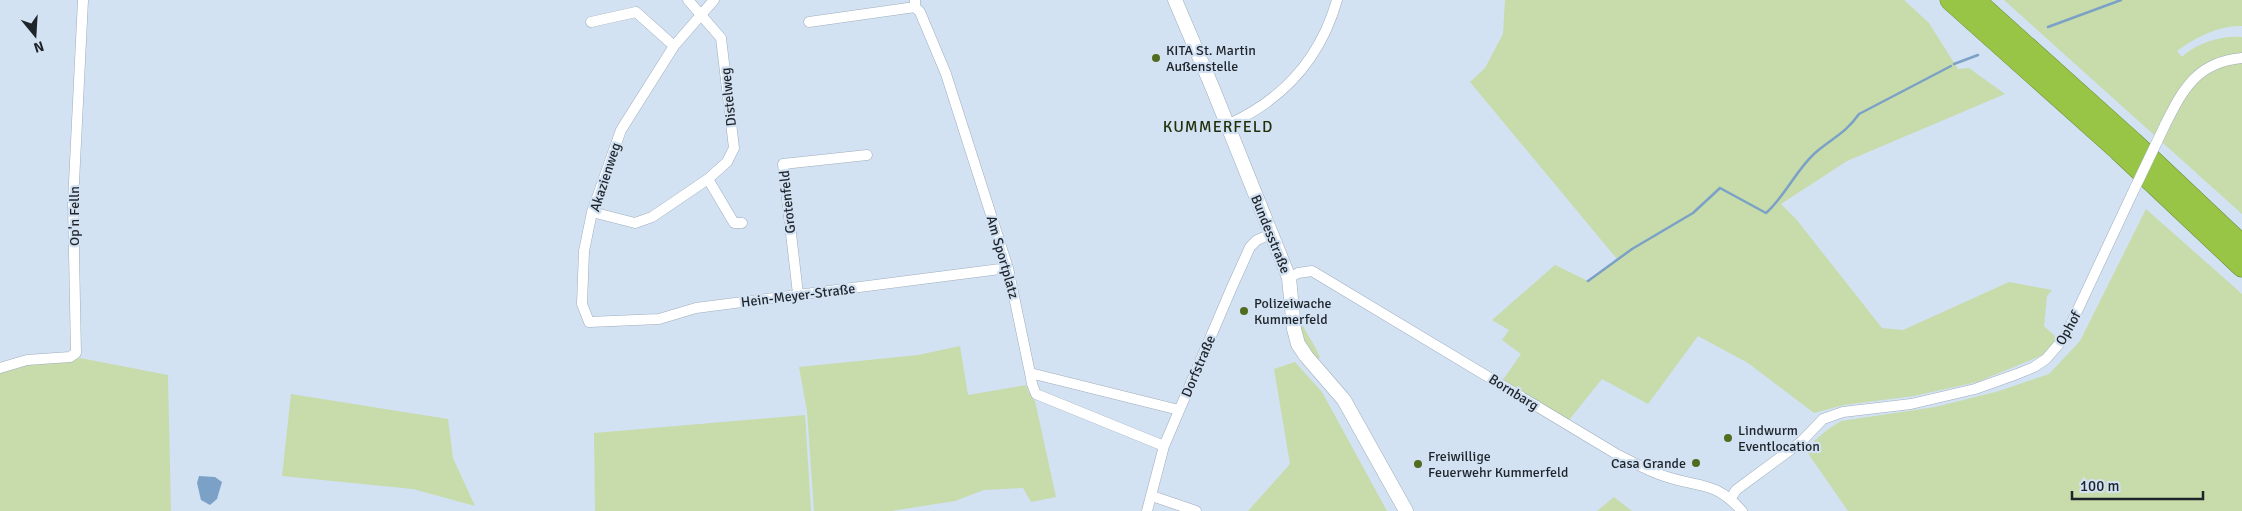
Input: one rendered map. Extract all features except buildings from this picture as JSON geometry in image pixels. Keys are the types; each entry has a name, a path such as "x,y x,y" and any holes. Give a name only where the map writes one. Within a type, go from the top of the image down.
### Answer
{"highway":[{"path":"1950,0 2089,124 2242,267"},
{"path":"1975,0 2133,142 2242,244"}],"street":[{"name":"Op'n Felln","path":"0,368 27,360 70,357 76,353 73,203 83,0"},
{"name":"Distelweg","path":"592,212 635,223 652,217 708,179 727,162 734,148 722,38 688,0"},
{"name":"Akazienweg","path":"589,322 582,304 584,251 592,212 621,130 674,46 714,0"},
{"name":"Bundesstraße","path":"1175,0 1289,278 1294,329 1298,344 1306,356 1340,394 1356,418 1406,511"},
{"path":"1227,125 1247,116 1286,88 1318,49 1337,0"},
{"path":"809,22 915,4"},
{"name":"Am Sportplatz","path":"915,4 946,74 1008,268 1032,384 1036,394 1164,446"},
{"path":"591,22 636,12 674,46"},
{"name":"Ophof","path":"1730,498 1736,490 1800,442 1823,418 1843,412 1911,404 1975,389 2034,367 2046,359 2065,337 2180,94 2199,73 2224,60 2242,58"},
{"name":"Grotenfeld","path":"798,294 783,164 867,155"},
{"path":"708,179 734,223"},
{"name":"Dorfstraße","path":"1146,511 1152,496 1164,446 1250,247 1257,240 1271,234"},
{"name":"Hein-Meyer-Straße","path":"589,322 659,319 696,308 1008,268"},
{"name":"Bornbarg","path":"1289,278 1298,273 1312,271 1618,455 1663,476 1720,491 1730,498 1742,511"},
{"path":"1030,373 1179,410"},
{"path":"1152,496 1196,511"}],"green space":[{"path":"1505,0 1904,0 1929,23 1958,69 1969,68 2005,94 1847,161 1781,204 1796,219 1882,328 1903,330 2009,282 2052,290 2047,296 2044,326 2057,338 2043,355 1977,382 1914,396 1844,405 1814,413 1748,363 1698,336 1648,404 1602,379 1569,420 1502,381 1521,354 1502,340 1509,330 1492,320 1555,265 1588,281 1617,259 1470,82 1485,68 1503,34"},
{"path":"2004,0 2242,0 2242,26 2234,26 2208,33 2191,41 2177,51 2182,57 2210,41 2227,37 2242,37 2242,214"},
{"path":"2146,209 2242,294 2242,511 1848,511 1805,449 1841,421 1935,407 1999,391 2049,374 2080,341"},
{"path":"1298,318 1320,357 1317,360 1303,343"},
{"path":"960,346 968,395 1026,385 1035,401 1056,497 1031,502 1023,488 984,490 955,501 891,511 814,511 807,411 799,367 918,355"},
{"path":"80,358 168,375 171,511 0,511 0,373 29,363"},
{"path":"1295,362 1322,392 1387,511 1248,511 1290,464 1274,369"},
{"path":"291,394 448,419 453,458 475,506 413,489 282,476"},
{"path":"805,415 811,511 595,511 594,433"},
{"path":"1614,497 1632,511 1597,511"}],"water":[{"path":"199,476 215,477 222,482 217,499 210,505 201,500 197,483"}],"waterway":[{"path":"2048,27 2121,0"},
{"path":"1954,64 1978,55"},
{"path":"1588,281 1632,249 1693,213 1720,188 1766,213 1808,160 1843,131 1859,114 1951,66"}],"place":[{"name":"KITA St. Martin Außenstelle","path":"1156,58"},
{"name":"Polizeiwache Kummerfeld","path":"1244,311"},
{"name":"Lindwurm Eventlocation","path":"1728,438"},
{"name":"Casa Grande","path":"1696,463"},
{"name":"Freiwillige Feuerwehr Kummerfeld","path":"1418,464"}],"district":[{"name":"KUMMERFELD","path":"1218,126"}]}
